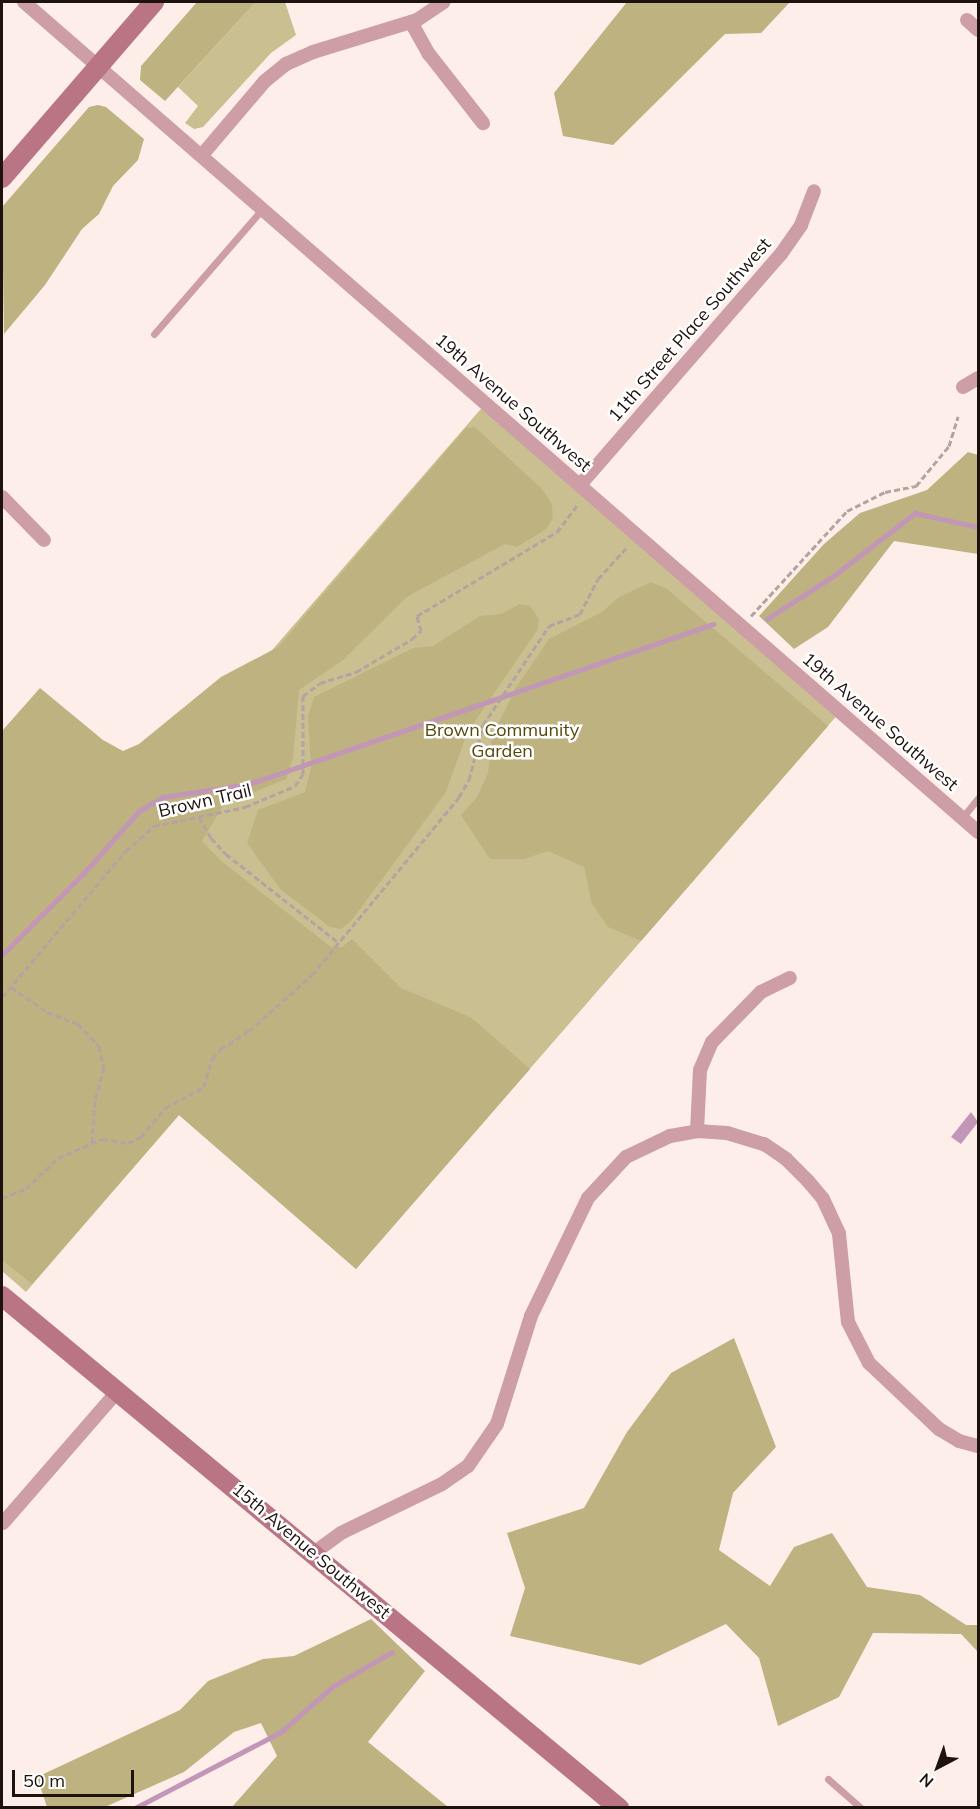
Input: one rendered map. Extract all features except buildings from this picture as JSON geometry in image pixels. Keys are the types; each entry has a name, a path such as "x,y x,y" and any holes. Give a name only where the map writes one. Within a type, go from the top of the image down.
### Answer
{"street":[{"name":"19th Avenue Southwest","path":"24,2 978,832"},
{"path":"2,178 154,2"},
{"path":"202,155 265,81 286,64 313,52 411,22 444,2"},
{"path":"967,20 978,30"},
{"path":"411,22 429,54 483,123"},
{"name":"11th Street Place Southwest","path":"580,485 781,254 801,225 814,191"},
{"path":"963,387 978,378"},
{"path":"2,497 44,540"},
{"path":"697,1131 698,1078 708,1049 746,1004 777,982 790,978"},
{"path":"315,1552 341,1533 442,1484 468,1466 497,1424 517,1369 531,1316 588,1198 626,1157 670,1136 697,1131 727,1133 764,1144 786,1159 808,1181 823,1199 838,1234 848,1322 869,1363 939,1429 959,1441 978,1446"},
{"name":"15th Avenue Southwest","path":"2,1296 315,1552 619,1808"},
{"path":"3,1522 117,1392"}],"lane":[{"path":"153,334 263,208"},
{"path":"962,818 978,798"},
{"path":"828,1779 861,1808"}],"path":[{"path":"754,615 847,511 885,492 916,486 949,446 958,416"},
{"name":"Brown Trail","path":"2,997 126,851 154,826 245,807 295,786 303,774 303,696 320,683 356,672 412,639 421,631 417,616 557,532 578,504"},
{"path":"2,1198 26,1189 58,1158 109,1138 128,1143 141,1137 165,1108 204,1088 212,1059 221,1049 277,1007 312,975 459,797 469,780 483,725 549,626 580,614 598,579 627,547"},
{"path":"199,816 211,838 226,854 339,943"},
{"path":"11,987 47,1012 78,1024 99,1047 104,1067 95,1101 92,1144"}],"green space":[{"path":"197,2 256,2 165,101 140,80 141,66"},
{"path":"256,2 285,2 296,35 271,53 203,127 194,129 185,123 198,106 178,87"},
{"path":"627,2 790,2 761,33 725,34 613,145 563,136 554,93"},
{"path":"98,105 106,107 144,139 138,160 113,186 99,214 82,229 45,285 4,334 2,207 89,107"},
{"name":"Brown Community Garden","path":"486,403 840,712 356,1269 179,1115 26,1292 2,1271 2,962"},
{"path":"475,427 542,489 552,504 553,518 546,529 517,547 505,544 408,596 343,660 299,690 293,758 286,779 224,804 202,841 220,860 331,947 342,947 352,939 401,988 472,1018 530,1069 356,1269 179,1115 32,1284 2,1260 2,731 40,688 103,740 123,751 139,744 221,677 278,647 466,428"},
{"path":"968,452 978,455 978,554 894,541 828,627 794,649 759,616 824,544 860,513 927,490"},
{"path":"651,582 667,589 828,726 641,941 608,927 592,904 584,867 548,851 524,859 490,859 461,815 477,797 488,773 492,737 515,689 549,639 602,612 619,597"},
{"path":"520,604 530,606 539,619 538,629 467,733 446,792 352,920 341,929 330,927 281,890 247,843 258,810 305,792 311,768 308,716 314,697 413,648 433,646 480,616 501,614"},
{"path":"734,1338 776,1447 733,1493 719,1550 770,1586 794,1547 832,1533 867,1587 920,1595 966,1625 978,1625 978,1652 961,1634 873,1633 839,1697 778,1726 759,1658 726,1624 640,1665 510,1636 525,1588 507,1533 584,1508 627,1432 671,1373"},
{"path":"371,1619 425,1671 368,1742 448,1807 232,1807 277,1756 261,1723 234,1732 184,1772 105,1807 47,1807 37,1777 180,1710 208,1681 263,1659 294,1656"}],"shaded area":[{"path":"971,1112 978,1122 961,1144 951,1137"}],"waterway":[{"path":"767,619 832,577 915,513 978,527"},
{"path":"2,955 85,872 139,811 163,797 249,784 713,624"},
{"path":"135,1808 281,1732 332,1687 392,1652"}]}
